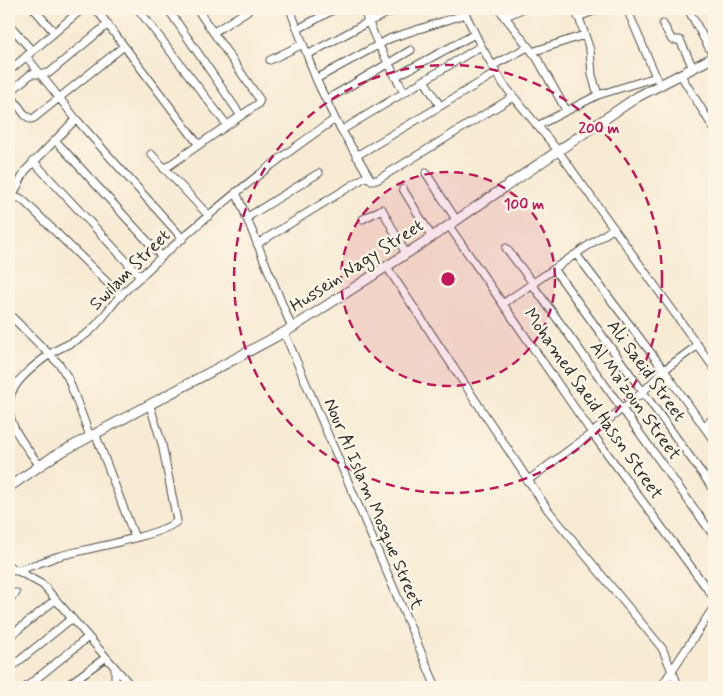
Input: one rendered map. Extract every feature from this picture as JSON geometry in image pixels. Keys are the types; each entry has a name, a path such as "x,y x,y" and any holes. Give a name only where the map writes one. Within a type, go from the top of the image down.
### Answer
{"street":[{"path":"34,9 54,32"},
{"path":"10,68 54,32 72,12 82,9"},
{"path":"96,9 199,145"},
{"path":"138,9 226,126"},
{"path":"168,9 241,116"},
{"path":"164,169 258,104 258,95 197,9"},
{"path":"214,32 250,9"},
{"path":"290,9 316,79 335,119 371,180 377,180 512,97"},
{"path":"298,29 335,9"},
{"path":"362,9 388,64 404,92"},
{"path":"307,55 368,22 397,9"},
{"path":"499,9 546,72 566,110"},
{"path":"504,17 522,9"},
{"path":"576,9 590,50 592,75 598,95"},
{"path":"578,17 599,9"},
{"path":"537,126 598,95 658,80 626,9"},
{"path":"688,9 714,57"},
{"path":"316,79 378,44 405,32 464,11 494,70 512,97 559,152 714,368"},
{"path":"9,24 40,74 59,98 183,239"},
{"path":"108,24 49,73 30,74 9,93 25,115 31,119 124,46"},
{"path":"663,24 672,40 680,40 693,68"},
{"path":"395,77 475,34"},
{"path":"356,156 530,49 584,35"},
{"path":"270,60 303,44"},
{"path":"342,130 481,46"},
{"path":"326,100 411,50"},
{"name":"Hussein Nagy Street","path":"9,487 39,465 288,330 387,267 559,152 658,80 680,74 714,57"},
{"path":"680,74 714,129"},
{"path":"424,80 440,106"},
{"path":"76,119 33,161 19,179 10,197 26,203 120,296"},
{"name":"Swilam Street","path":"39,465 16,432 10,412 9,399 12,389 51,353 72,344 91,330 120,296 236,192 275,160 335,119"},
{"path":"54,140 162,257"},
{"path":"151,154 209,216"},
{"path":"33,161 141,277"},
{"path":"246,218 319,173"},
{"name":"Mohamed Saeid Hassn Street","path":"426,173 453,223 504,303 592,433 714,598"},
{"path":"257,244 367,176"},
{"path":"403,189 432,237"},
{"name":"Nour Al Islam Mosque Street","path":"236,192 288,330 436,687"},
{"path":"363,219 382,208 406,254"},
{"path":"504,303 614,228"},
{"name":"Al Ma'zoun Street","path":"506,248 714,536"},
{"path":"576,254 664,370 714,441"},
{"path":"387,267 527,481 548,510 662,648 680,687"},
{"name":"Ali Saeid Street","path":"554,268 714,490"},
{"path":"9,314 51,353 68,378 135,538"},
{"path":"527,481 592,433 643,392 664,370 698,345"},
{"path":"15,572 59,557 135,538 175,524 178,517 162,444 150,406"},
{"path":"704,426 714,418"},
{"path":"9,566 15,572 34,579 132,687"},
{"path":"9,599 16,593"},
{"path":"9,637 55,600"},
{"path":"661,687 714,607"},
{"path":"9,668 70,619"},
{"path":"26,687 87,638"},
{"path":"64,687 105,658"},
{"path":"115,670 115,687"}]}
